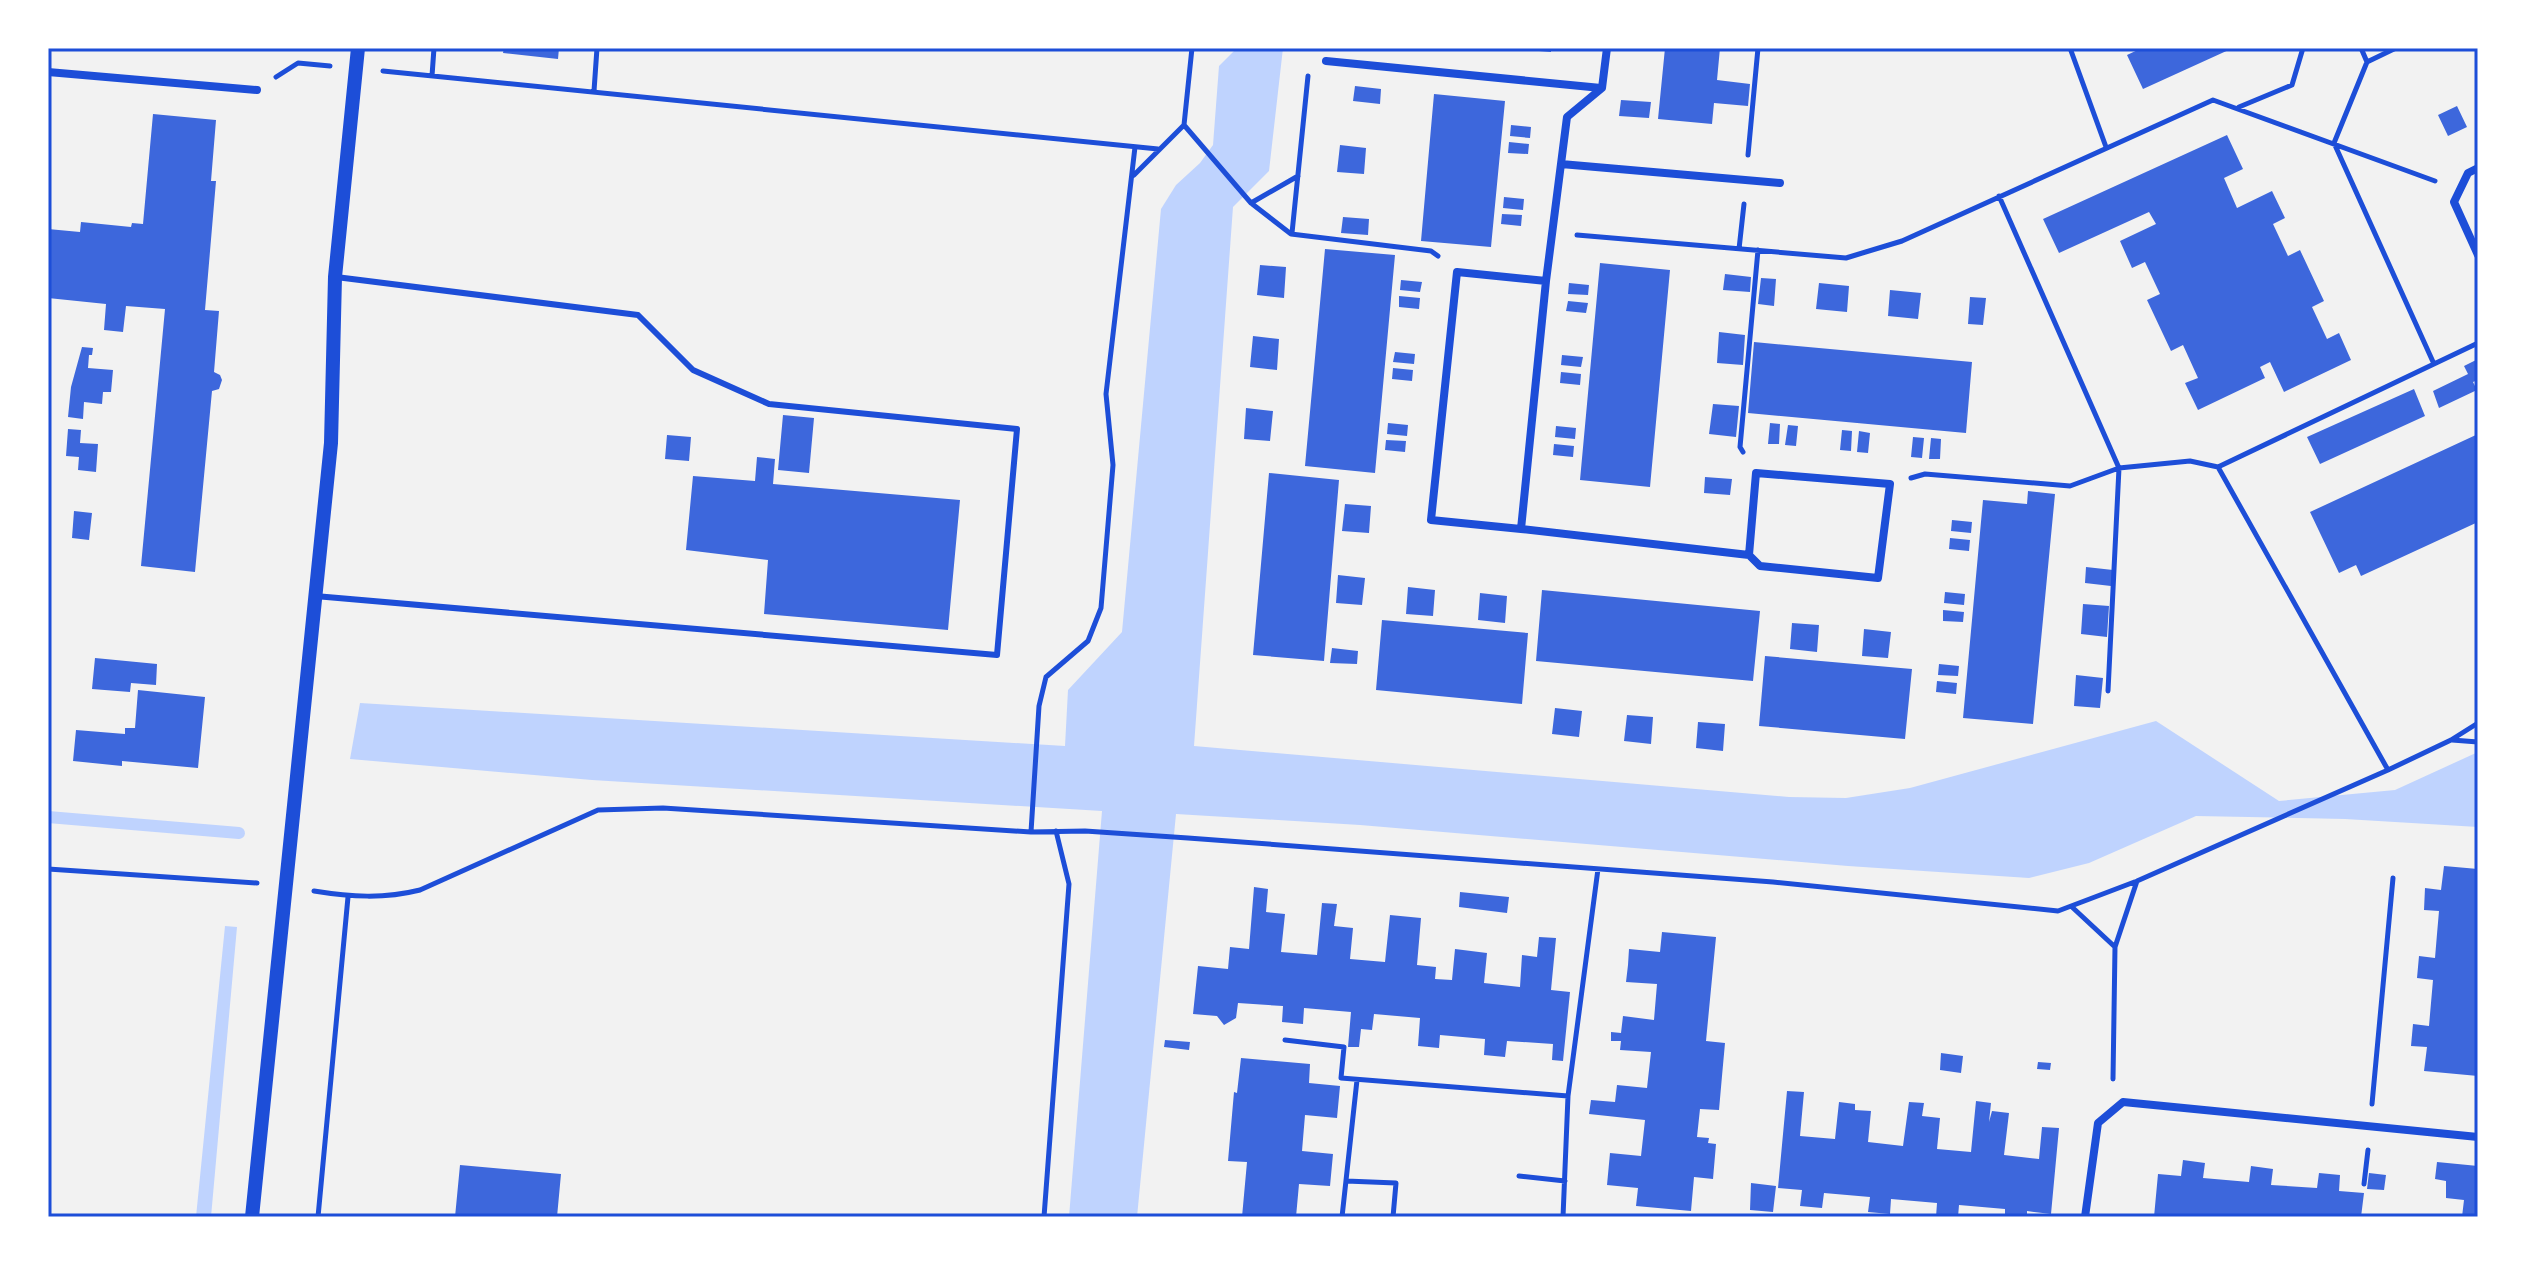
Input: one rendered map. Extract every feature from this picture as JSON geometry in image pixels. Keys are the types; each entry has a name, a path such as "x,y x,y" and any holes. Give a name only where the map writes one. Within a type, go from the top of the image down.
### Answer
{"street":[{"path":"252,1217 331,443 335,277 358,48"},
{"path":"1521,529 1546,281 1567,117 1602,88 1607,48"},
{"path":"1326,61 1602,88"},
{"path":"48,72 257,90"},
{"path":"1561,164 1780,183"},
{"path":"2478,168 2468,173 2454,202 2478,255"},
{"path":"1546,281 1457,272 1431,520 1749,555 1760,566 1878,578 1890,484 1756,473 1749,555"},
{"path":"2085,1217 2098,1123 2123,1102 2478,1137"}],"lane":[{"path":"315,596 997,655 1017,429 769,404 693,370 638,315 335,277"}],"path":[{"path":"432,76 434,48"},
{"path":"594,91 597,48"},
{"path":"1133,175 1184,125 1192,48"},
{"path":"1739,249 1758,48"},
{"path":"2070,48 2106,147"},
{"path":"2238,108 2292,85 2303,48"},
{"path":"2361,48 2367,62"},
{"path":"2396,48 2367,62 2334,143 2434,364"},
{"path":"1291,234 1310,59 1326,61"},
{"path":"257,90 298,63 1158,149"},
{"path":"1552,233 1846,258 1902,241 2213,100 2460,190"},
{"path":"1184,125 1251,203 1291,234 1431,251 1457,272"},
{"path":"1031,832 1039,706 1046,677 1088,641 1101,608 1113,465 1106,394 1135,147"},
{"path":"1251,203 1298,176"},
{"path":"1999,196 2119,468 2108,691"},
{"path":"1756,473 1740,447 1758,250"},
{"path":"1890,484 1925,474 2070,486 2119,468 2190,461 2218,467 2478,343"},
{"path":"2218,467 2388,770"},
{"path":"48,869 286,885 348,897 394,896 420,890 598,810 663,808 1031,832 1085,831 1188,838 1773,882 2058,911 2137,881 2388,770 2451,740 2478,723"},
{"path":"2451,740 2478,742"},
{"path":"1044,1217 1069,884 1056,831"},
{"path":"1563,1217 1568,1096 1598,869"},
{"path":"2364,1184 2393,878"},
{"path":"2123,1102 2113,1084 2115,947 2137,881"},
{"path":"318,1217 348,897"},
{"path":"2072,906 2115,947"},
{"path":"1285,1040 1344,1047 1341,1078 1442,1090 1568,1096"},
{"path":"1342,1217 1357,1080"},
{"path":"1519,1176 1565,1181"},
{"path":"1346,1181 1396,1180 1393,1217"}],"water":[{"path":"1237,48 1283,48 1269,171 1233,207 1194,746 1789,797 1846,798 1910,788 2156,721 2279,801 2395,790 2478,752 2478,827 2345,819 2196,816 2089,863 2029,878 1360,825 1176,814 1137,1217 1069,1217 1102,811 592,780 350,759 360,703 1065,746 1068,690 1122,632 1161,209 1176,185 1200,163 1213,145 1219,66"},
{"path":"225,926 237,927 211,1217 196,1217"}],"building":[{"path":"504,48 559,48 558,59 503,53"},
{"path":"1551,48 1551,52 1527,50"},
{"path":"1665,48 1720,48 1717,80 1750,84 1748,106 1714,103 1712,124 1658,119"},
{"path":"2142,48 2233,48 2143,89 2127,55"},
{"path":"1355,86 1381,89 1380,104 1353,101"},
{"path":"1434,94 1505,101 1491,247 1421,241"},
{"path":"1621,100 1651,102 1649,118 1619,116"},
{"path":"2457,106 2467,127 2448,136 2438,115"},
{"path":"153,114 216,120 211,181 216,181 205,310 219,311 214,372 222,380 219,389 212,391 195,572 141,566 165,309 126,306 123,332 104,330 106,304 48,298 48,229 80,232 81,222 131,227 132,223 143,224"},
{"path":"1511,125 1531,127 1530,138 1510,136"},
{"path":"2227,135 2243,169 2224,178 2237,208 2272,191 2285,218 2273,224 2288,256 2300,250 2324,301 2312,307 2327,339 2339,333 2351,360 2284,392 2270,362 2260,367 2265,378 2198,410 2185,383 2198,378 2183,345 2171,351 2147,300 2160,294 2145,262 2132,268 2120,241 2156,224 2149,212 2059,253 2043,219"},
{"path":"1509,142 1529,144 1528,154 1508,153"},
{"path":"1340,145 1366,148 1364,174 1337,172"},
{"path":"1504,197 1524,199 1523,210 1503,208"},
{"path":"1502,214 1522,215 1521,226 1501,224"},
{"path":"1343,217 1369,219 1368,235 1341,233"},
{"path":"1325,249 1395,255 1375,473 1305,466"},
{"path":"1600,263 1670,270 1650,487 1580,480"},
{"path":"1260,265 1286,267 1284,298 1257,295"},
{"path":"1725,274 1751,277 1750,292 1723,290"},
{"path":"1761,278 1776,279 1774,306 1758,304"},
{"path":"1401,280 1422,282 1420,292 1400,290"},
{"path":"1569,283 1589,285 1588,295 1568,294"},
{"path":"1819,283 1849,286 1847,312 1816,309"},
{"path":"1890,290 1921,293 1918,319 1888,316"},
{"path":"1399,296 1420,298 1419,309 1399,307"},
{"path":"1970,297 1986,298 1983,325 1968,324"},
{"path":"1568,301 1588,303 1586,313 1566,311"},
{"path":"1719,332 1745,335 1743,365 1717,363"},
{"path":"1253,336 1279,339 1277,370 1250,367"},
{"path":"1754,342 1972,362 1966,433 1748,413"},
{"path":"82,347 93,348 88,368 113,370 111,392 103,392 102,404 84,402 83,419 68,417 71,387"},
{"path":"1395,352 1415,354 1414,364 1393,362"},
{"path":"1562,355 1583,357 1581,367 1561,365"},
{"path":"2478,359 2478,380 2473,382 2477,390 2439,408 2433,391 2468,374 2464,366"},
{"path":"1393,368 1413,370 1412,381 1392,379"},
{"path":"1561,372 1581,374 1580,385 1560,383"},
{"path":"2414,389 2425,416 2320,464 2307,437"},
{"path":"1713,404 1739,406 1736,437 1709,434"},
{"path":"1246,408 1273,411 1270,441 1244,439"},
{"path":"783,415 814,418 809,473 778,470"},
{"path":"1388,423 1408,425 1407,436 1387,434"},
{"path":"1770,423 1780,424 1779,444 1768,444"},
{"path":"1788,425 1798,426 1796,446 1785,445"},
{"path":"1556,426 1576,428 1575,439 1555,437"},
{"path":"68,429 81,430 80,443 98,444 96,472 78,470 79,457 66,456"},
{"path":"1842,430 1852,431 1851,451 1840,450"},
{"path":"1859,431 1870,433 1868,453 1857,452"},
{"path":"2478,434 2478,522 2361,576 2356,565 2339,573 2310,512"},
{"path":"667,435 691,437 689,461 665,459"},
{"path":"1913,437 1924,438 1922,458 1911,457"},
{"path":"1931,438 1941,439 1940,459 1929,459"},
{"path":"1386,440 1406,441 1405,452 1385,450"},
{"path":"1554,444 1574,446 1573,457 1553,455"},
{"path":"757,457 775,459 773,484 960,500 948,630 764,614 768,560 686,550 693,476 755,481"},
{"path":"1269,473 1339,480 1324,661 1253,655"},
{"path":"1705,477 1732,479 1730,495 1704,493"},
{"path":"2028,491 2055,494 2033,724 1963,718 1983,500 2027,504"},
{"path":"1345,504 1371,506 1369,533 1342,531"},
{"path":"74,511 92,513 89,540 72,538"},
{"path":"1952,520 1972,522 1971,533 1951,531"},
{"path":"1950,538 1970,540 1969,551 1949,549"},
{"path":"2086,567 2113,570 2111,586 2085,583"},
{"path":"1338,575 1365,578 1362,605 1336,603"},
{"path":"1408,587 1435,590 1433,616 1406,614"},
{"path":"1542,590 1760,611 1753,681 1536,661"},
{"path":"1945,592 1965,594 1964,605 1944,603"},
{"path":"1480,593 1507,596 1505,623 1478,620"},
{"path":"2083,604 2109,606 2107,637 2081,634"},
{"path":"1943,610 1964,612 1963,622 1943,621"},
{"path":"1382,620 1528,633 1522,704 1376,690"},
{"path":"1792,623 1819,625 1817,652 1790,649"},
{"path":"1864,629 1891,632 1888,658 1862,656"},
{"path":"1332,648 1358,651 1357,664 1330,663"},
{"path":"1765,656 1912,669 1905,739 1759,726"},
{"path":"95,658 157,664 156,685 131,683 130,692 92,689"},
{"path":"1939,664 1959,666 1958,676 1938,675"},
{"path":"2076,675 2103,678 2100,708 2074,706"},
{"path":"1937,681 1957,683 1956,694 1936,692"},
{"path":"138,690 205,697 198,768 122,761 122,766 73,761 76,730 125,734 125,728 135,728"},
{"path":"1555,708 1582,711 1579,737 1552,734"},
{"path":"1627,715 1653,717 1651,744 1624,741"},
{"path":"1698,722 1725,724 1723,751 1696,748"},
{"path":"2444,866 2478,869 2478,1076 2424,1071 2427,1047 2411,1046 2413,1024 2429,1026 2433,980 2417,978 2419,956 2435,958 2439,911 2424,910 2425,888 2441,890"},
{"path":"1254,887 1268,889 1266,912 1285,914 1281,952 1317,955 1322,903 1337,904 1334,926 1353,928 1350,959 1385,962 1390,915 1421,918 1417,965 1436,967 1435,979 1452,980 1455,949 1487,953 1484,983 1520,987 1522,955 1537,957 1539,937 1556,938 1551,990 1570,992 1563,1061 1552,1060 1553,1044 1507,1041 1505,1057 1484,1055 1485,1039 1440,1035 1439,1048 1418,1046 1420,1018 1374,1014 1372,1030 1361,1029 1359,1047 1348,1047 1351,1012 1304,1008 1303,1024 1282,1022 1283,1006 1238,1003 1236,1018 1224,1025 1217,1016 1193,1014 1198,966 1228,969 1230,947 1249,949"},
{"path":"1460,892 1509,897 1507,913 1459,907"},
{"path":"1662,932 1716,937 1706,1041 1725,1043 1719,1110 1700,1109 1697,1137 1709,1138 1708,1143 1716,1144 1713,1179 1694,1177 1691,1211 1636,1206 1638,1188 1607,1185 1610,1153 1641,1156 1645,1120 1589,1114 1591,1100 1615,1102 1617,1085 1647,1088 1651,1052 1620,1050 1621,1041 1611,1041 1611,1032 1621,1033 1623,1016 1654,1020 1657,984 1626,982 1629,949 1660,952"},
{"path":"1165,1040 1190,1042 1189,1050 1164,1047"},
{"path":"1941,1053 1963,1056 1961,1073 1940,1070"},
{"path":"1241,1058 1310,1064 1309,1083 1340,1086 1337,1118 1305,1115 1302,1151 1333,1154 1330,1186 1299,1184 1296,1217 1242,1217 1247,1162 1228,1161 1234,1092 1237,1093"},
{"path":"2038,1062 2051,1063 2050,1070 2037,1069"},
{"path":"1787,1091 1804,1092 1800,1136 1835,1139 1839,1102 1855,1104 1855,1110 1871,1111 1868,1142 1903,1146 1909,1102 1924,1103 1922,1116 1940,1118 1937,1149 1971,1152 1976,1101 1991,1103 1989,1122 1992,1111 2009,1113 2004,1155 2039,1159 2042,1127 2059,1128 2051,1214 2027,1211 2027,1217 2005,1217 2005,1209 1959,1205 1958,1217 1936,1217 1937,1203 1891,1199 1890,1214 1868,1212 1870,1197 1824,1193 1822,1208 1800,1206 1802,1190 1778,1188"},
{"path":"2183,1160 2205,1163 2203,1178 2249,1182 2251,1166 2273,1169 2271,1185 2317,1188 2319,1173 2340,1175 2339,1191 2364,1193 2361,1217 2154,1217 2158,1174 2181,1176"},
{"path":"2437,1162 2478,1166 2478,1217 2462,1217 2464,1200 2446,1198 2446,1181 2435,1179"},
{"path":"460,1165 561,1174 557,1217 455,1217"},
{"path":"2369,1173 2386,1175 2384,1190 2367,1189"},
{"path":"1751,1183 1776,1186 1773,1212 1750,1210"}],"waterway":[{"path":"48,817 239,833"}]}
